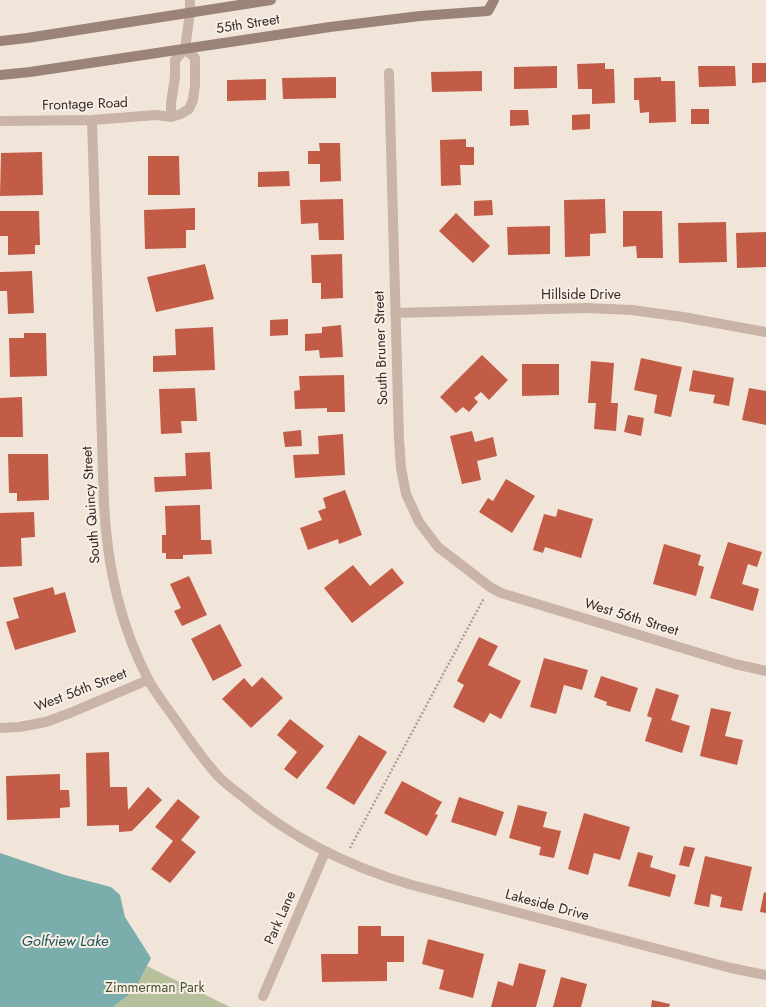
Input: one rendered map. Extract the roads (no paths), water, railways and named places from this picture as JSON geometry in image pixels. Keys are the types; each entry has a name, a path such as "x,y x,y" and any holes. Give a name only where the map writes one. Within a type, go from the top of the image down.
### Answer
{"main road":[{"name":"55th Street","path":"0,41 271,0"},
{"name":"55th Street","path":"0,75 30,72 378,21 488,11 494,0"}],"street":[{"path":"171,117 175,60 185,49 190,12 190,0"},
{"name":"Frontage Road","path":"0,121 92,120 156,115 171,117 181,114 189,109 193,100 195,85 195,58 185,49"},
{"name":"South Bruner Street","path":"389,73 395,313 401,468 406,494 419,522 438,547 490,587"},
{"name":"South Quincy Street","path":"92,120 105,531 110,566 128,632 148,680 193,746 219,777 270,820 325,852"},
{"name":"Hillside Drive","path":"395,313 587,308 632,310 683,317 766,332"},
{"name":"West 56th Street","path":"490,587 519,599 735,664 766,671"},
{"name":"West 56th Street","path":"0,728 19,727 46,722 148,680"},
{"name":"Lakeside Drive","path":"325,852 375,873 412,885 731,968 766,975"},
{"name":"Park Lane","path":"262,996 325,852"}],"water":[{"name":"Golfview Lake","path":"0,853 65,875 111,887 120,895 125,917 151,958 134,991 113,1007 0,1007"}],"park label":[{"name":"Zimmerman Park","path":"155,989"}]}
